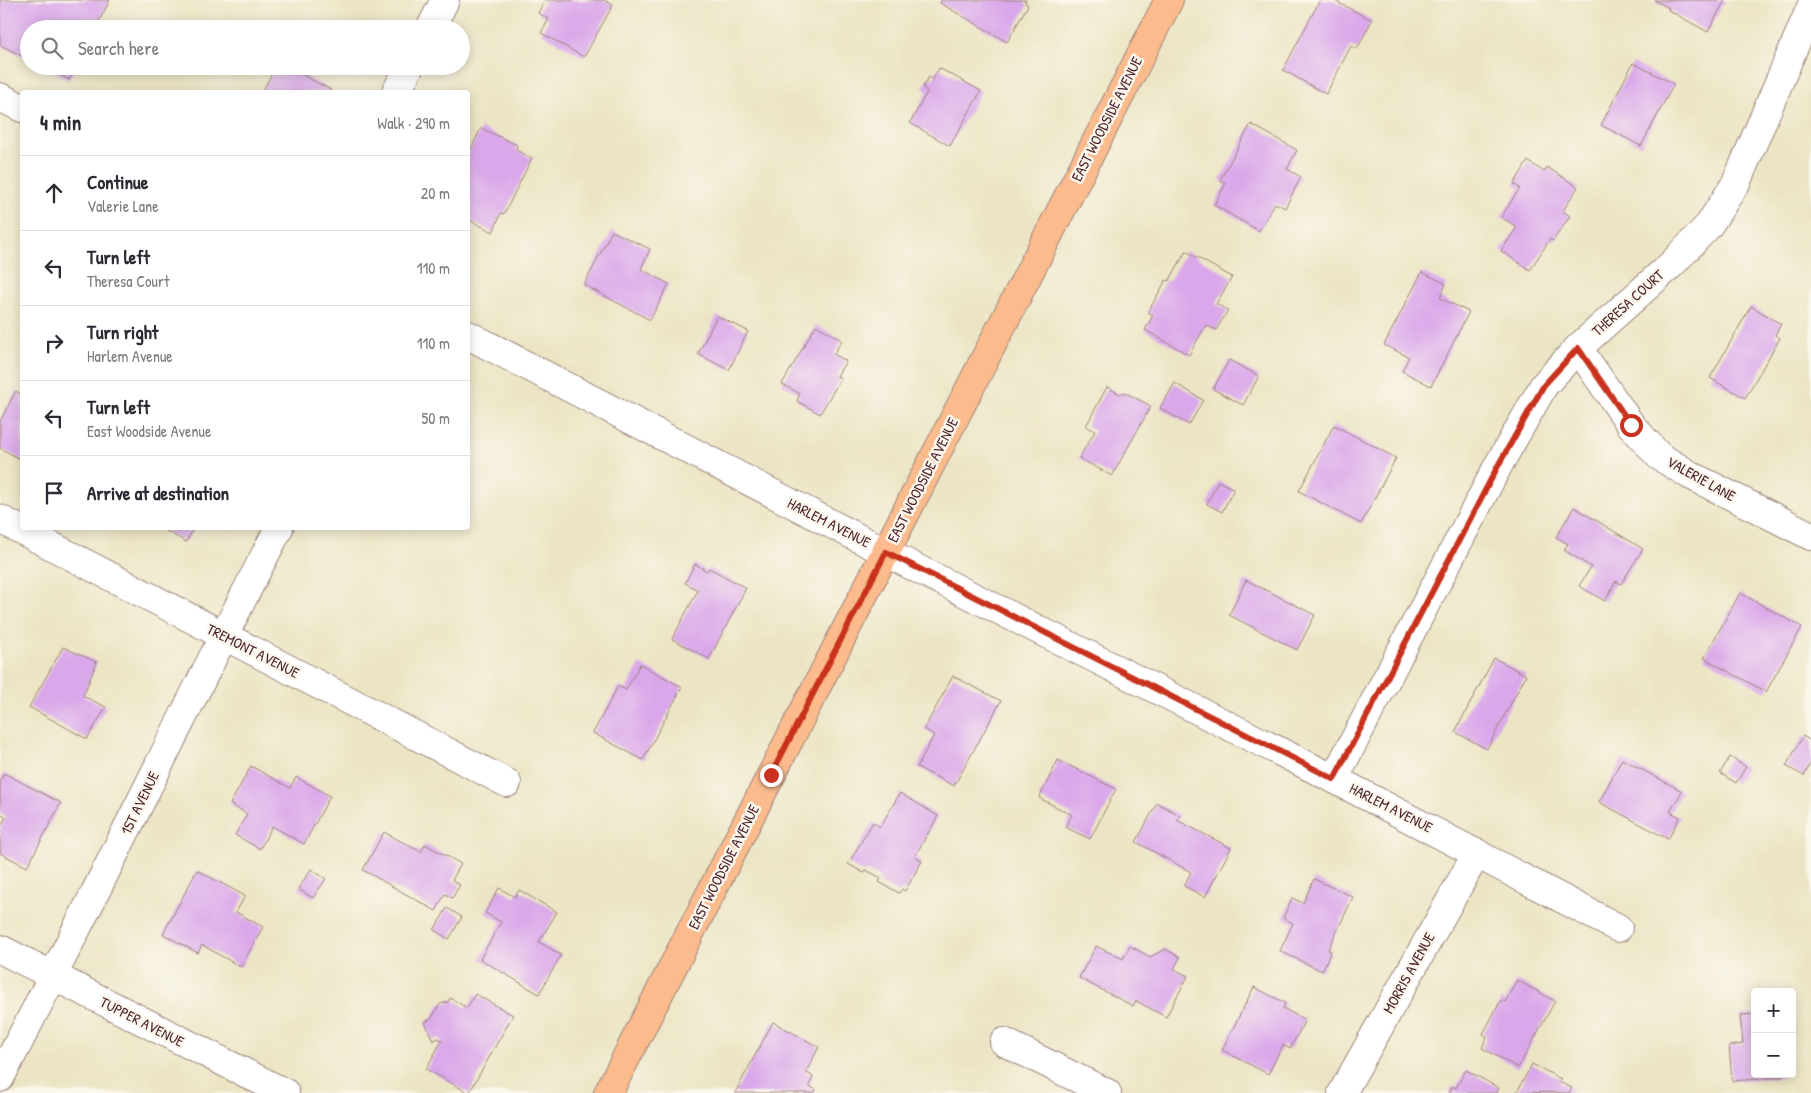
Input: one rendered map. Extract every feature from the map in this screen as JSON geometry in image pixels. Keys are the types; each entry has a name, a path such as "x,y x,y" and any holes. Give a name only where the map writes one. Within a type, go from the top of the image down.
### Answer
{"main road":[{"name":"EAST WOODSIDE AVENUE","path":"608,1093 1169,0"}],"street":[{"path":"435,20 445,0"},
{"name":"THERESA COURT","path":"1334,779 1499,464 1544,385 1578,348 1672,264 1709,225 1736,183 1811,7"},
{"path":"397,90 405,75"},
{"path":"0,97 20,107"},
{"name":"HARLEM AVENUE","path":"470,336 886,552 1334,779 1618,928"},
{"name":"VALERIE LANE","path":"1578,348 1631,425 1659,456 1690,475 1811,536"},
{"name":"TREMONT AVENUE","path":"0,519 20,530"},
{"name":"TREMONT AVENUE","path":"21,530 507,783"},
{"name":"1ST AVENUE","path":"0,1078 53,977 222,636 278,530"},
{"name":"MORRIS AVENUE","path":"1342,1093 1476,853"},
{"name":"TUPPER AVENUE","path":"0,949 285,1093"},
{"path":"1004,1042 1107,1093"}],"building":[{"path":"0,0 110,0 100,20 20,20 20,55 0,45"},
{"path":"545,0 604,0 613,5 584,57 541,33 549,19 538,13"},
{"path":"941,0 1026,0 1025,3 1028,5 1007,42 940,3"},
{"path":"1320,0 1333,0 1372,20 1357,49 1351,46 1326,94 1283,70"},
{"path":"1654,0 1725,0 1708,32"},
{"path":"1633,63 1674,84 1641,146 1601,125"},
{"path":"939,68 981,91 950,146 910,123 927,92 923,87 929,77 933,79"},
{"path":"59,75 72,75 69,80"},
{"path":"271,75 303,75 331,90 263,90"},
{"path":"1251,124 1297,150 1287,169 1301,177 1285,208 1275,203 1259,231 1214,205 1226,183 1220,180"},
{"path":"481,128 517,145 516,150 532,158 504,214 501,213 493,232 470,220 470,151"},
{"path":"1528,161 1544,172 1547,167 1578,187 1563,211 1570,216 1553,241 1550,239 1530,270 1501,251 1517,227 1501,217 1520,188 1514,184"},
{"path":"612,231 650,249 641,269 669,284 650,320 584,285"},
{"path":"1186,251 1232,277 1216,304 1228,310 1216,330 1206,325 1189,355 1145,330 1153,315 1148,312 1166,280 1169,281"},
{"path":"1422,272 1446,284 1440,298 1469,312 1431,386 1402,371 1409,357 1384,345"},
{"path":"1751,306 1781,324 1775,335 1780,338 1745,398 1710,378"},
{"path":"717,316 748,331 729,370 698,354"},
{"path":"816,325 842,340 834,354 846,361 837,376 841,378 820,414 797,401 800,394 782,384"},
{"path":"1229,360 1259,376 1243,405 1213,389"},
{"path":"1175,383 1203,400 1189,425 1160,408"},
{"path":"1107,387 1120,394 1124,392 1151,406 1112,476 1079,458 1095,431 1086,426"},
{"path":"16,391 20,394 20,459 0,448 0,421"},
{"path":"1334,425 1396,458 1361,524 1299,491"},
{"path":"1218,481 1234,489 1222,512 1207,504"},
{"path":"1574,507 1643,549 1621,584 1616,581 1605,601 1579,586 1591,567 1564,550 1568,544 1556,537"},
{"path":"165,530 193,530 186,542"},
{"path":"695,564 707,571 709,568 746,588 709,659 672,639 698,590 685,583"},
{"path":"1246,580 1315,615 1297,650 1229,615"},
{"path":"1740,593 1802,627 1766,692 1704,658"},
{"path":"63,647 97,662 83,696 106,707 87,739 29,707"},
{"path":"1494,658 1526,675 1487,749 1455,732"},
{"path":"640,664 682,687 643,760 593,733 618,686 626,690"},
{"path":"953,676 1001,701 954,786 917,767 934,735 924,729"},
{"path":"1803,736 1811,741 1811,763 1804,776 1786,766"},
{"path":"1730,757 1746,767 1736,783 1720,773"},
{"path":"1622,759 1682,791 1670,812 1680,817 1668,839 1599,802"},
{"path":"1058,760 1116,789 1090,839 1065,827 1072,815 1039,798"},
{"path":"251,766 290,788 296,777 330,796 304,844 272,826 260,849 235,835 247,814 230,804"},
{"path":"4,773 61,803 27,867 0,853 0,828 6,817 0,814 0,781"},
{"path":"900,793 938,816 915,856 922,861 905,891 902,889 899,893 879,882 881,878 866,870 864,873 848,864 873,822 880,827"},
{"path":"1157,803 1180,815 1177,820 1231,848 1205,897 1184,886 1191,872 1136,842"},
{"path":"384,832 421,852 425,844 461,864 452,880 460,885 452,898 445,894 436,911 363,870"},
{"path":"311,869 326,879 313,898 298,889"},
{"path":"197,870 245,896 236,912 263,927 241,967 202,945 198,953 163,934"},
{"path":"1314,879 1353,897 1328,950 1331,951 1322,971 1280,951 1293,923 1283,918 1292,898 1303,903"},
{"path":"499,888 515,897 519,890 557,912 539,942 561,955 539,994 480,959 501,922 485,913"},
{"path":"447,908 462,917 449,939 434,930"},
{"path":"1096,946 1123,959 1130,946 1150,957 1165,949 1180,957 1174,969 1188,976 1166,1017 1136,1001 1133,1006 1079,978"},
{"path":"1517,980 1555,1001 1518,1068 1482,1048 1487,1037 1483,1034 1501,1000 1505,1002"},
{"path":"1254,987 1285,1003 1283,1008 1305,1020 1290,1049 1283,1045 1268,1074 1222,1050"},
{"path":"475,994 513,1015 469,1093 426,1069 442,1040 438,1038 433,1041 425,1022 431,1019 440,1004 448,1002 450,998 467,1008"},
{"path":"1751,1014 1751,1078 1770,1078 1732,1081 1729,1046 1743,1044 1740,1015"},
{"path":"773,1022 819,1047 806,1072 813,1077 809,1086 816,1090 814,1093 735,1093"},
{"path":"1532,1064 1561,1079 1559,1082 1572,1088 1569,1093 1517,1092"},
{"path":"1466,1070 1499,1088 1496,1093 1449,1093 1453,1086 1456,1088"}],"route":[{"path":"771,775 886,552 1334,779 1499,464 1544,385 1578,348 1631,425"}]}
